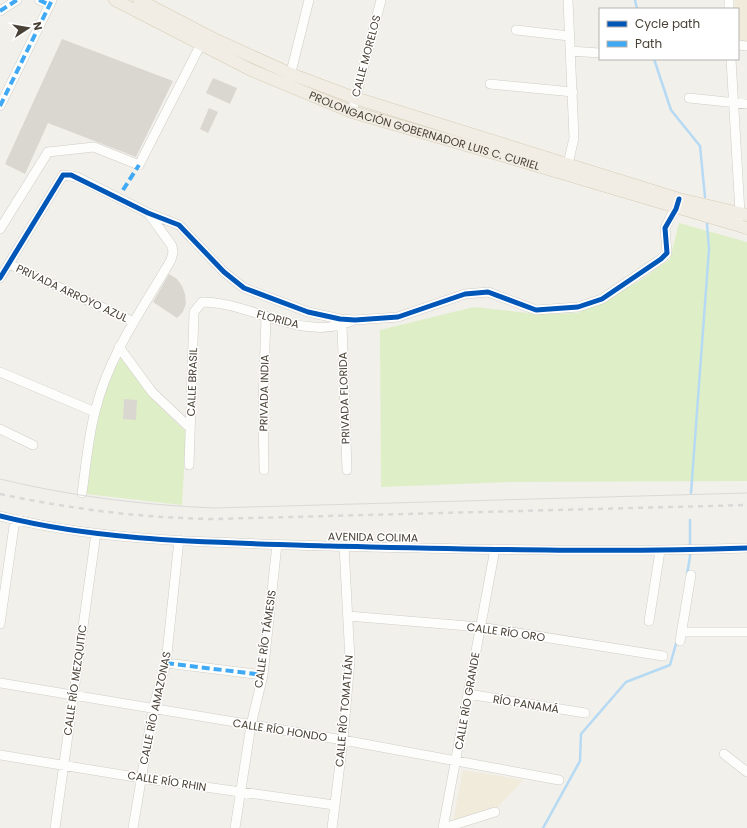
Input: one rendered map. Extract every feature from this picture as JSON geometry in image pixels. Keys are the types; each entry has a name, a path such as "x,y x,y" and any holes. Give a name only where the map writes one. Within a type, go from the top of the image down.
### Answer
{"main road":[{"name":"PROLONGACIÓN GOBERNADOR LUIS C. CURIEL","path":"114,0 203,40 355,98 568,164 742,227"},
{"name":"PROLONGACIÓN GOBERNADOR LUIS C. CURIEL","path":"139,0 203,40 288,87 352,112 678,204 743,214"}],"street":[{"path":"0,11 17,0"},
{"path":"0,106 51,3 39,0"},
{"path":"288,87 309,0"},
{"name":"CALLE MORELOS","path":"352,112 380,0"},
{"path":"568,0 574,138 568,164"},
{"path":"516,30 569,36"},
{"path":"0,229 48,152 94,146 138,165 203,40"},
{"path":"570,51 599,53"},
{"path":"731,60 733,103 743,214 742,227"},
{"path":"490,84 573,92"},
{"path":"689,98 747,104"},
{"path":"0,278 63,175 77,177 148,213 180,226 224,272 244,288 308,312 355,320 398,317 465,294 488,292 536,310 578,307 602,299 661,259 667,253 668,244 665,228 678,204"},
{"path":"82,493 95,412 119,347 171,260 173,252 172,246 148,213"},
{"name":"PRIVADA ARROYO AZUL","path":"9,264 134,322"},
{"name":"FLORIDA","path":"202,302 234,306 307,327 342,326 355,320"},
{"name":"CALLE BRASIL","path":"189,465 194,312 202,302"},
{"name":"PRIVADA INDIA","path":"264,470 263,406 266,316"},
{"name":"PRIVADA FLORIDA","path":"342,326 347,470"},
{"path":"119,347 152,392 190,428"},
{"path":"0,372 95,412"},
{"path":"0,429 33,445"},
{"name":"AVENIDA COLIMA","path":"0,516 117,537 223,544 495,550 660,551 747,548"},
{"path":"0,624 15,519"},
{"name":"CALLE RÍO MEZQUITIC","path":"55,828 72,696 96,533"},
{"name":"CALLE RÍO AMAZONAS","path":"133,828 153,709 166,663 178,540"},
{"name":"CALLE RÍO TÁMESIS","path":"235,828 251,725 263,675 277,544"},
{"name":"CALLE RÍO TOMATLÁN","path":"332,828 343,740 350,660 344,546"},
{"name":"CALLE RÍO GRANDE","path":"443,828 495,550"},
{"path":"649,621 660,551"},
{"path":"691,575 681,636 747,632"},
{"name":"CALLE RÍO ORO","path":"348,616 480,627 663,656"},
{"path":"166,663 263,675"},
{"name":"CALLE RÍO HONDO","path":"0,683 343,740 559,780"},
{"name":"RÍO PANAMÁ","path":"468,694 585,713"},
{"path":"724,754 747,772"},
{"name":"CALLE RÍO RHIN","path":"0,755 141,778 334,805"},
{"path":"443,828 494,812"}],"shaded area":[{"path":"734,0 747,0 747,42 739,41 739,8 735,8"},
{"path":"463,770 523,780 499,806 453,822"}],"green space":[{"path":"679,223 747,242 747,481 513,482 381,487 380,330 474,307 537,314 577,313 638,282 670,259"},
{"path":"121,358 150,397 186,432 182,505 86,494 93,441 100,406 112,373"}],"building":[{"path":"62,39 173,81 136,157 48,123 25,174 5,164"},
{"path":"213,78 237,88 230,104 206,93"},
{"path":"209,108 218,112 208,133 200,129"},
{"path":"169,274 177,279 185,294 186,303 183,312 177,318 153,302"},
{"path":"124,399 137,400 136,420 123,419"}],"waterway":[{"path":"635,0 637,8"},
{"path":"654,60 671,110 700,146 705,197"},
{"path":"691,493 709,249 707,224"},
{"path":"687,574 690,557 690,520"},
{"path":"543,828 580,761 581,734 626,682 670,665 677,640"}],"tram line":[{"path":"0,479 106,499 160,505 214,508 747,493"}],"railway":[{"path":"0,494 106,512 160,517 214,519 747,505"}],"marked path":[{"path":"0,11 17,0"},
{"path":"39,0 50,5"},
{"path":"0,106 52,0"},
{"path":"123,190 139,165"},
{"path":"166,663 263,675"}],"cycle path":[{"path":"0,278 63,175 71,175 148,213 179,225 224,272 244,288 308,312 340,319 355,320 398,317 465,294 488,292 536,310 578,307 602,299 661,259 667,253 665,228 676,209 679,199"},
{"path":"0,516 82,532 164,540 205,542 538,550 747,548"}]}
